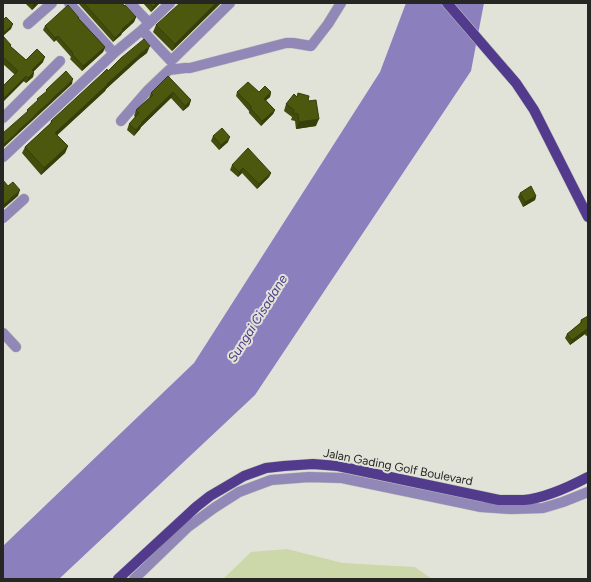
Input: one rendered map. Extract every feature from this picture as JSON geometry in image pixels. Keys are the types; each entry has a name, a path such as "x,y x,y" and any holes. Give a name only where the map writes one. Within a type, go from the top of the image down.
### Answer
{"main road":[{"path":"447,3 516,83 534,110 588,217"},
{"name":"Jalan Gading Golf Boulevard","path":"118,579 196,507 210,496 244,476 266,468 313,464 338,466 499,500 525,500 548,494 588,477"}],"street":[{"path":"28,24 52,3"},
{"path":"69,3 114,53"},
{"path":"130,3 171,61 230,3"},
{"path":"3,157 114,53 170,3"},
{"path":"121,121 148,90 169,70 190,68 286,43 312,46 341,3"},
{"path":"3,118 60,61"},
{"path":"3,218 24,199"},
{"path":"3,333 16,347"},
{"name":"Jalan Gading Golf Boulevard","path":"134,579 188,527 214,508 239,492 271,480 309,477 342,478 481,507 511,509 543,508 588,492"}],"green space":[{"path":"287,549 343,563 415,567 432,579 223,579 251,552"}],"water":[{"name":"Sungai Cisadane","path":"406,3 484,3 471,71 255,395 59,579 3,579 3,546 194,363 380,72"}],"building":[{"path":"84,3 122,3 136,17 122,29 123,30 115,38"},
{"path":"149,3 157,3 153,7"},
{"path":"180,3 216,3 175,44 156,25"},
{"path":"68,5 105,47 83,66 58,36 55,38 45,26"},
{"path":"6,17 13,24 3,33 3,20"},
{"path":"3,36 11,45 10,46 26,60 37,49 45,57 32,70 34,72 28,78 26,76 3,99 3,86 18,71 3,57"},
{"path":"144,39 150,46 55,133 68,146 44,168 25,147 107,69 108,71"},
{"path":"66,71 73,79 3,145 3,133 28,111 27,110 38,100 37,99"},
{"path":"168,76 191,100 185,106 173,92 142,122 136,130 129,124 139,113 136,110 153,95 151,93"},
{"path":"248,82 259,92 265,86 271,92 264,99 275,110 262,121 250,108 252,107 237,92"},
{"path":"298,93 309,96 308,101 316,100 319,119 299,122 298,114 293,113 294,110 286,104 294,94 297,97"},
{"path":"222,128 230,137 221,145 213,136"},
{"path":"248,148 271,173 259,184 243,168 239,172 232,165"},
{"path":"3,180 8,186 13,182 20,190 3,205"},
{"path":"531,186 536,196 525,202 520,193"},
{"path":"588,316 588,331 587,329 572,340 567,334 582,322 581,320"}]}
